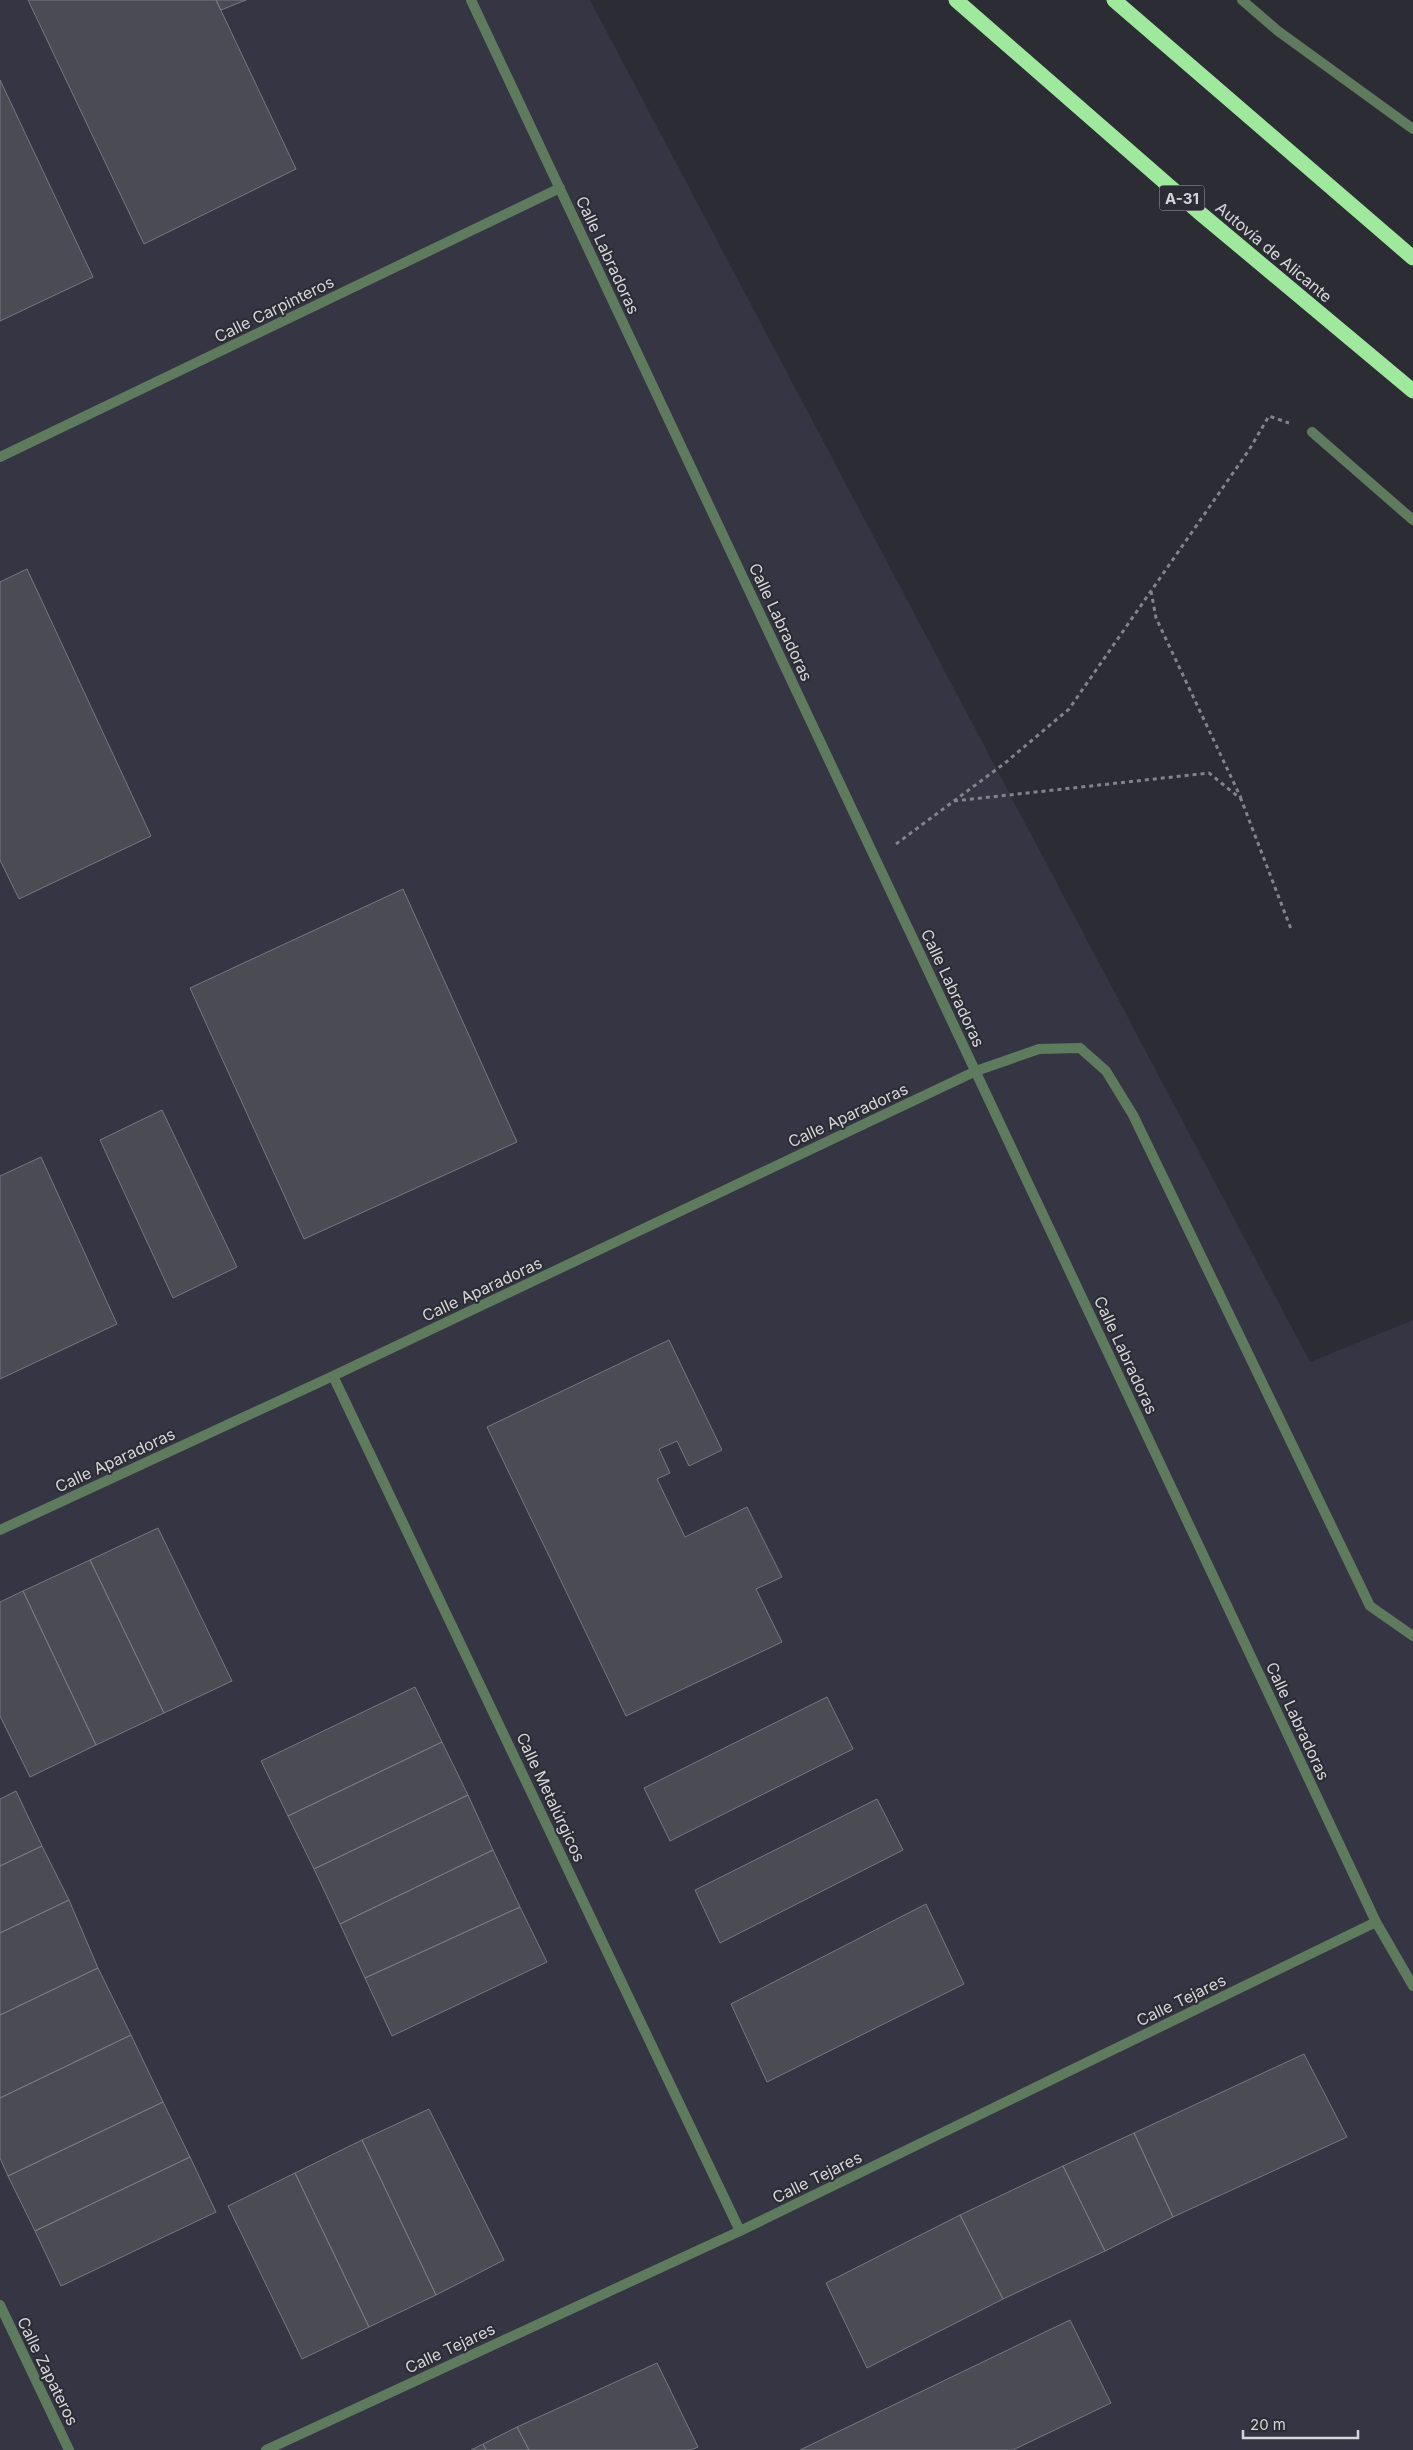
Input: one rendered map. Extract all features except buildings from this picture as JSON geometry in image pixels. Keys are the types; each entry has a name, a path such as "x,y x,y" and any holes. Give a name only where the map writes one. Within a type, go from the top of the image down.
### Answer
{"highway":[{"name":"Autovía de Alicante","path":"956,0 1200,213 1413,391"},
{"path":"1114,0 1413,258"}],"street":[{"name":"Calle Labradoras","path":"472,0 1376,1922 1413,1986"},
{"path":"1242,0 1278,31 1413,129"},
{"name":"Calle Carpinteros","path":"0,457 560,188"},
{"path":"1312,432 1413,520"},
{"name":"Calle Aparadoras","path":"0,1530 333,1376 976,1071 1039,1049 1080,1048 1106,1071 1133,1115 1370,1606 1413,1636"},
{"name":"Calle Metalúrgicos","path":"333,1376 740,2231"},
{"name":"Calle Tejares","path":"266,2450 740,2231 1376,1922"},
{"name":"Calle Zapateros","path":"0,2305 69,2450"}],"path":[{"path":"876,860 1004,763 1069,710 1249,450 1269,416 1312,432"},
{"path":"1151,591 1156,618 1241,799 1291,929"},
{"path":"953,801 1209,773 1241,799"}],"shaded area":[{"path":"0,0 590,0 1310,1362 1413,1320 1413,2450 0,2450"}]}
